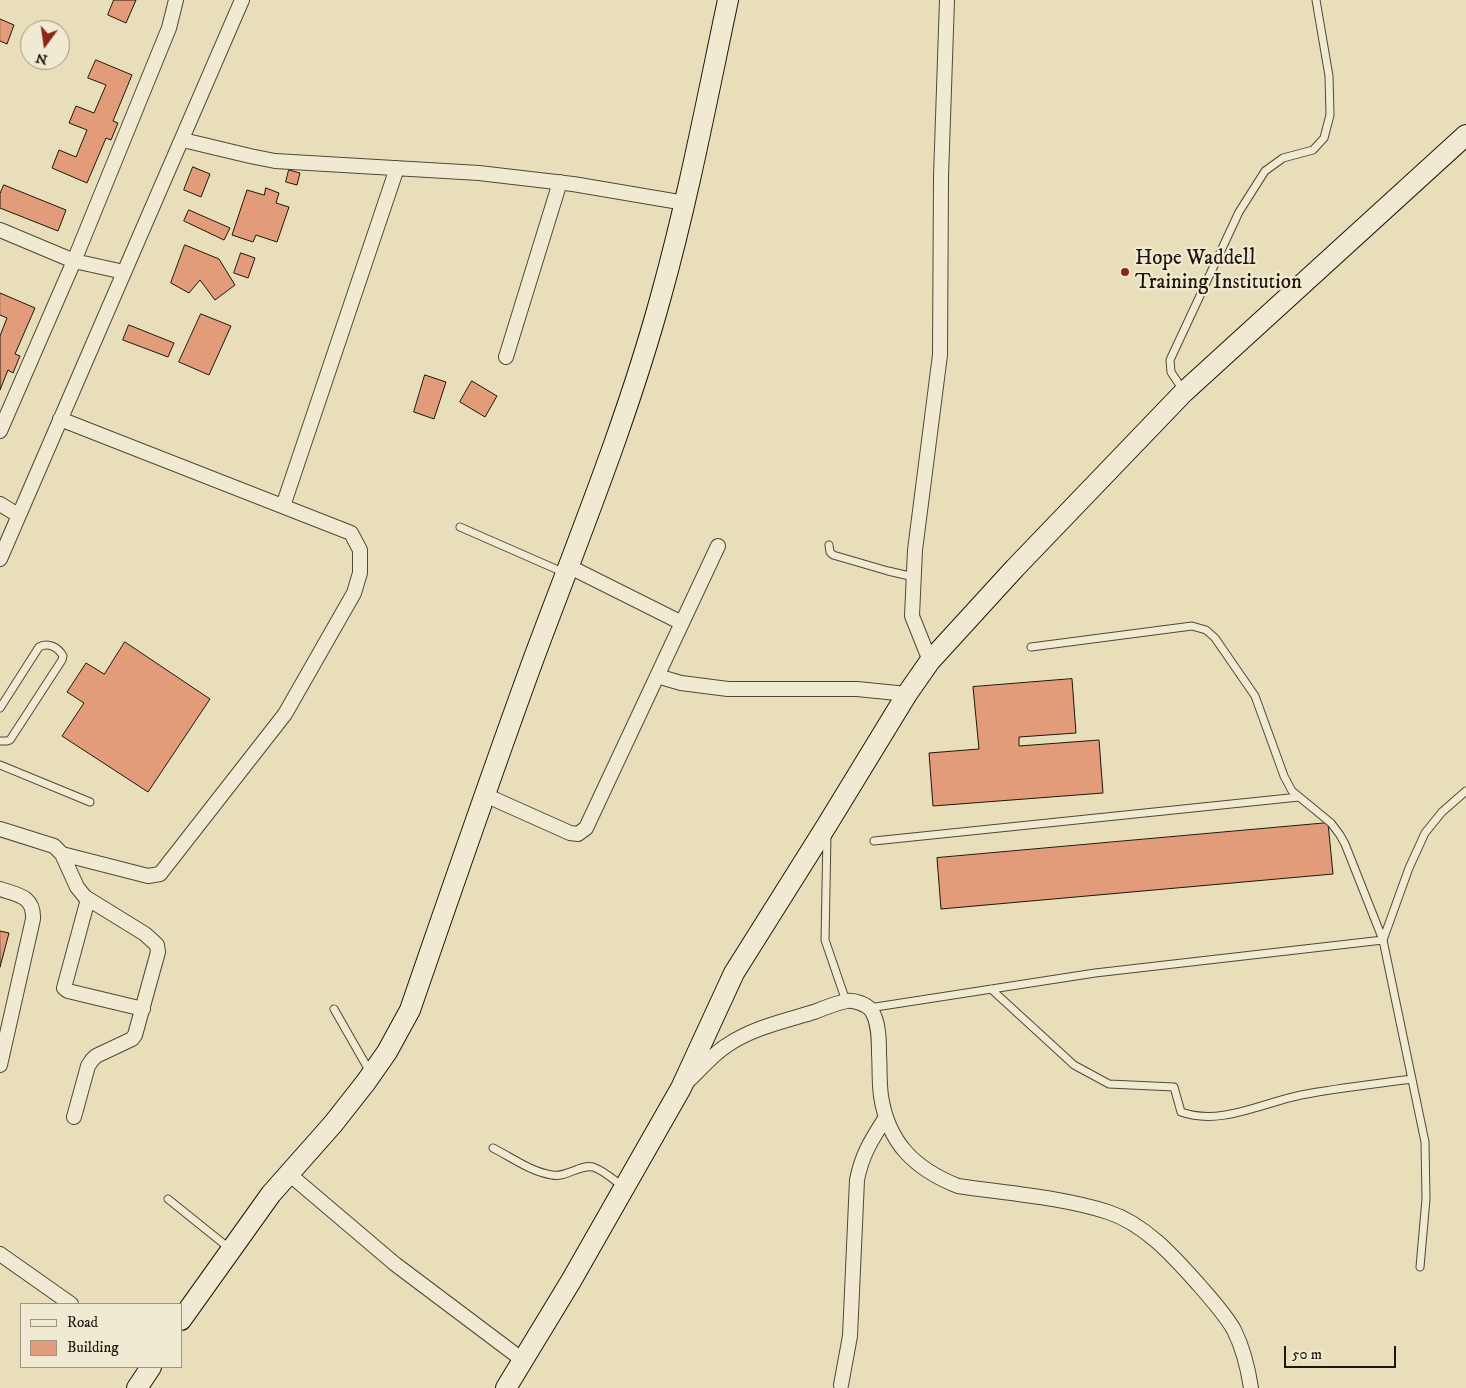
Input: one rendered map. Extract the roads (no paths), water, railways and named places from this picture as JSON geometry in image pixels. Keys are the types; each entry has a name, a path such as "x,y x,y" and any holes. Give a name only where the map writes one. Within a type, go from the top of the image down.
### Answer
{"street":[{"path":"0,431 74,261 169,28 176,0"},
{"path":"0,559 242,0"},
{"path":"182,1319 271,1194 333,1124 372,1074 387,1052 410,1010 485,795 635,380 661,297 685,203 728,0"},
{"path":"930,661 912,616 915,550 940,355 941,176 947,0"},
{"path":"506,1388 524,1361 681,1088 734,973 828,825 907,694 930,661 1015,568 1184,392 1466,135"},
{"path":"183,140 276,161 479,173 560,182 685,203"},
{"path":"283,506 396,168"},
{"path":"506,357 560,182"},
{"path":"0,230 74,261 124,272"},
{"path":"60,419 351,533 360,550 360,573 354,593 285,714 160,874 148,876 62,854"},
{"path":"0,504 18,515"},
{"path":"485,795 570,833 578,834 586,828 718,546"},
{"path":"567,570 682,623"},
{"path":"657,676 681,683 728,689 857,688 907,694"},
{"path":"0,829 54,846 62,854 77,887 88,898 145,934 156,945 158,952 137,1030 132,1039 92,1060 88,1066 74,1117"},
{"path":"0,889 26,898 33,909 33,919 0,1065"},
{"path":"88,898 64,988 143,1008"},
{"path":"681,1088 725,1046 755,1030 846,1001 863,1004 874,1015 879,1039 881,1096 886,1117 894,1137 907,1155 922,1168 940,1179 958,1186 1076,1204 1109,1212 1139,1229 1169,1251 1211,1299 1233,1329 1243,1350 1251,1388"},
{"path":"842,1385 850,1336 859,1172 866,1147 886,1117"},
{"path":"289,1174 395,1264 524,1361"},
{"path":"0,1254 70,1303"},
{"path":"137,1388 150,1368"}],"lane":[{"path":"1184,392 1171,372 1170,360 1239,212 1265,171 1283,158 1314,150 1324,138 1330,116 1329,76 1316,0"},
{"path":"460,527 567,570"},
{"path":"829,545 830,552 833,555 914,577"},
{"path":"1031,647 1192,626 1206,630 1215,638 1255,696 1284,776 1292,791 1331,823 1345,844 1383,940 1424,1142 1426,1199 1420,1267"},
{"path":"0,708 39,647 43,644 49,644 60,651 63,656 62,660 10,740 0,742"},
{"path":"0,765 90,802"},
{"path":"1383,940 1409,868 1425,833 1442,812 1466,791"},
{"path":"874,842 1299,796"},
{"path":"828,825 824,940 846,1001"},
{"path":"869,1008 1095,973 1383,940"},
{"path":"991,989 1074,1065 1109,1084 1174,1087 1181,1112 1191,1116 1214,1118 1300,1095 1412,1079"},
{"path":"334,1009 372,1074"},
{"path":"493,1148 539,1172 554,1176 568,1174 587,1167 595,1168 624,1187"},
{"path":"168,1199 231,1250"}],"place":[{"name":"Hope Waddell Training Institution","path":"1125,272"}]}
